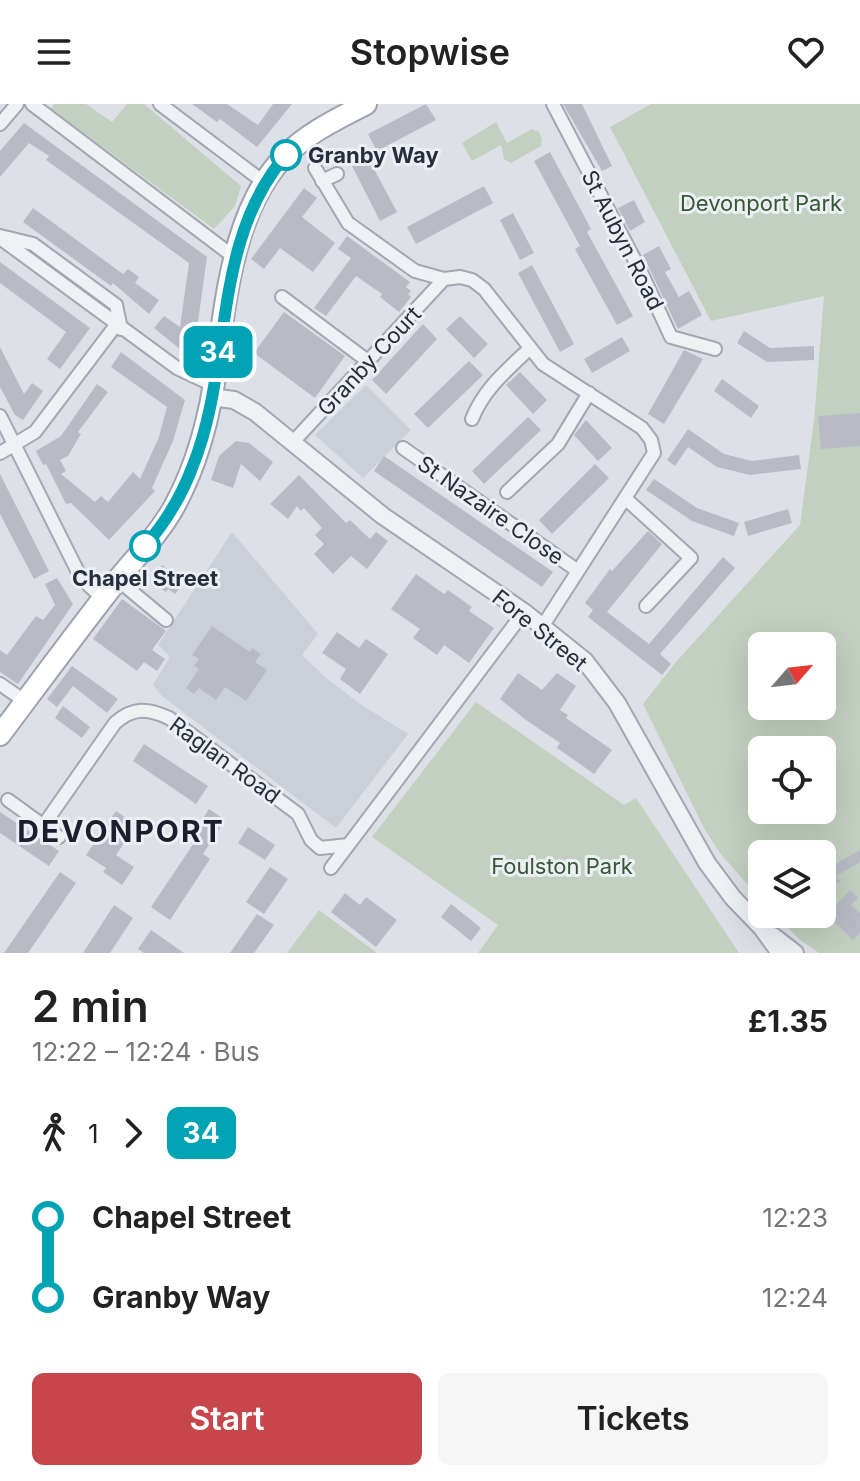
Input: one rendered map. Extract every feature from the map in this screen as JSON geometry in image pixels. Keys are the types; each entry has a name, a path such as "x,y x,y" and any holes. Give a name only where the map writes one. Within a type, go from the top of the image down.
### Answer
{"main road":[{"path":"0,735 173,509 193,467 212,391 234,257 265,183 286,155 310,136 366,104"}],"street":[{"path":"0,124 17,104"},
{"path":"32,104 234,257"},
{"path":"160,104 265,183"},
{"name":"St Aubyn Road","path":"553,104 641,272 671,337 715,349"},
{"path":"315,168 348,223 415,271 444,279 460,277 472,280 484,289 543,364 628,418 642,428 651,440 654,453 542,627"},
{"path":"322,181 337,174"},
{"name":"Fore Street","path":"0,237 33,244 116,305 119,327 212,391 255,412 383,516 524,612 585,661 617,703 707,863 748,914"},
{"name":"Granby Court","path":"293,442 444,279"},
{"path":"282,297 369,362"},
{"path":"299,310 307,299"},
{"path":"0,453 35,432 119,327"},
{"path":"472,419 480,399 491,385 529,349"},
{"path":"507,492 558,444 589,393"},
{"path":"0,416 81,578 103,599"},
{"name":"St Nazaire Close","path":"403,448 578,571"},
{"path":"626,499 691,558 646,606"},
{"path":"118,580 166,620"},
{"path":"331,868 524,612"},
{"path":"0,684 26,702"},
{"name":"Raglan Road","path":"43,826 115,723 127,713 141,709 169,718 281,799 298,814 311,840 320,848 348,845"},
{"path":"8,800 59,837"},
{"path":"762,928 795,953"},
{"name":"Fore Street","path":"762,928 780,953"}],"shaded area":[{"path":"366,385 411,430 363,478 315,435"},
{"path":"232,532 318,634 302,655 360,704 408,734 336,828 162,696 153,685 170,657 158,645"}],"green space":[{"path":"54,104 86,104 112,122 127,104 144,104 241,186 235,206 214,229 51,109"},
{"name":"Devonport Park","path":"651,104 860,104 860,953 819,953 788,928 836,928 836,840 748,840 748,885 705,830 643,704 676,662 800,525 814,421 824,296 711,321 610,127"},
{"path":"496,122 507,143 532,129 539,132 541,146 511,163 504,159 501,145 472,161 462,143"},
{"name":"Foulston Park","path":"476,702 624,805 636,798 739,953 478,953 498,925 372,837"},
{"path":"319,910 377,953 287,953"}],"building":[{"path":"192,104 227,104 258,125 273,104 292,104 257,147 220,119 217,122"},
{"path":"426,104 436,120 377,151 368,134"},
{"path":"563,104 582,104 612,166 602,171"},
{"path":"24,123 207,257 194,350 186,354 154,328 164,316 180,327 189,263 46,160 49,156 29,143 0,177 0,151"},
{"path":"550,152 591,229 587,232 633,316 617,325 575,249 580,246 534,161"},
{"path":"366,154 397,212 380,221 350,162"},
{"path":"484,186 493,203 416,244 407,227"},
{"path":"304,188 317,198 302,217 335,243 313,272 280,248 264,269 251,259"},
{"path":"634,200 645,222 630,231 618,208"},
{"path":"33,208 123,274 128,269 139,277 135,283 159,300 149,314 113,283 111,286 23,222"},
{"path":"513,213 534,253 520,260 500,220"},
{"path":"347,236 410,282 406,287 411,291 408,294 411,297 399,312 380,297 382,294 356,276 326,316 314,308 351,258 338,249"},
{"path":"659,246 671,269 665,272 679,297 689,291 702,315 678,329 643,255"},
{"path":"0,262 90,328 60,369 47,359 66,332 0,283"},
{"path":"532,265 574,344 560,352 518,273"},
{"path":"284,312 345,356 315,398 254,353"},
{"path":"460,316 488,344 474,358 446,329"},
{"path":"423,324 437,339 386,394 372,380"},
{"path":"744,331 770,348 814,346 814,360 767,362 737,343"},
{"path":"622,337 630,351 592,373 584,359"},
{"path":"0,347 24,394 32,383 43,391 23,420 15,415 0,387"},
{"path":"684,350 703,359 664,424 648,414"},
{"path":"121,352 185,400 173,441 152,488 155,491 109,540 71,503 66,504 36,451 61,436 97,384 108,392 78,432 81,434 68,456 60,460 66,471 61,474 95,502 101,496 108,502 133,472 140,479 159,437 167,407 111,367"},
{"path":"469,361 483,375 428,428 414,414"},
{"path":"520,372 547,400 533,414 506,385"},
{"path":"722,379 759,406 751,418 714,391"},
{"path":"860,413 860,446 821,449 818,416"},
{"path":"528,417 541,430 484,484 472,471"},
{"path":"586,420 612,448 598,461 574,435"},
{"path":"688,429 724,454 752,461 799,455 801,469 750,475 717,467 688,447 675,466 667,460"},
{"path":"236,441 249,443 273,462 260,481 241,464 233,488 211,480 219,456"},
{"path":"384,456 553,572 542,587 374,471"},
{"path":"595,464 609,478 552,534 539,520"},
{"path":"0,474 49,571 34,579 0,514"},
{"path":"299,475 346,523 350,520 370,539 376,532 388,541 367,569 351,556 333,574 314,554 324,544 315,535 322,528 304,508 301,511 297,506 288,519 270,504"},
{"path":"654,479 697,508 739,523 734,536 692,521 646,490"},
{"path":"788,509 792,523 748,536 744,522"},
{"path":"648,531 662,544 607,612 649,644 723,557 735,568 660,654 671,664 662,675 588,617 593,610 585,603 610,569 612,571"},
{"path":"162,565 183,583 175,594 150,581"},
{"path":"416,574 444,594 448,590 472,607 469,611 494,628 469,663 444,645 437,655 413,638 420,629 391,609"},
{"path":"57,578 73,604 18,684 0,672 0,650 7,655 36,616 43,620 55,605 45,584"},
{"path":"122,599 166,631 152,650 165,659 157,671 144,662 137,671 93,639"},
{"path":"212,626 250,652 252,648 261,654 255,662 267,670 246,701 225,687 216,700 199,688 194,694 186,688 199,669 194,666 199,659 192,655"},
{"path":"337,632 359,648 366,639 388,654 360,694 340,679 346,669 322,653"},
{"path":"72,666 118,699 107,713 73,686 57,707 47,699"},
{"path":"518,673 542,690 557,673 576,686 560,710 568,715 566,718 612,750 594,774 557,748 560,743 500,699"},
{"path":"63,706 90,727 82,738 55,718"},
{"path":"144,744 208,786 196,804 133,761"},
{"path":"209,809 225,820 203,854 210,859 170,920 151,907 196,840 191,837"},
{"path":"116,811 136,825 116,855 134,867 122,885 103,872 106,868 86,855"},
{"path":"0,812 59,851 49,866 0,833"},
{"path":"248,827 275,845 265,860 238,843"},
{"path":"860,850 860,862 836,876 836,864"},
{"path":"270,867 288,879 264,914 246,902"},
{"path":"60,872 76,883 28,953 4,953"},
{"path":"850,890 858,898 851,905 860,913 860,933 853,940 836,924 836,905"},
{"path":"345,893 360,905 366,897 397,920 376,947 331,912"},
{"path":"451,904 481,928 471,941 441,917"},
{"path":"114,905 133,918 110,953 83,953"},
{"path":"257,914 274,925 254,953 230,953"},
{"path":"151,930 184,953 144,953 138,949"}],"bus line":[{"name":"34","path":"145,546 173,509 193,467 217,364 234,257 265,183 286,155"}],"place":[{"name":"Granby Way","path":"286,155"},
{"name":"Chapel Street","path":"145,546"}],"district":[{"name":"DEVONPORT","path":"121,831"}]}
